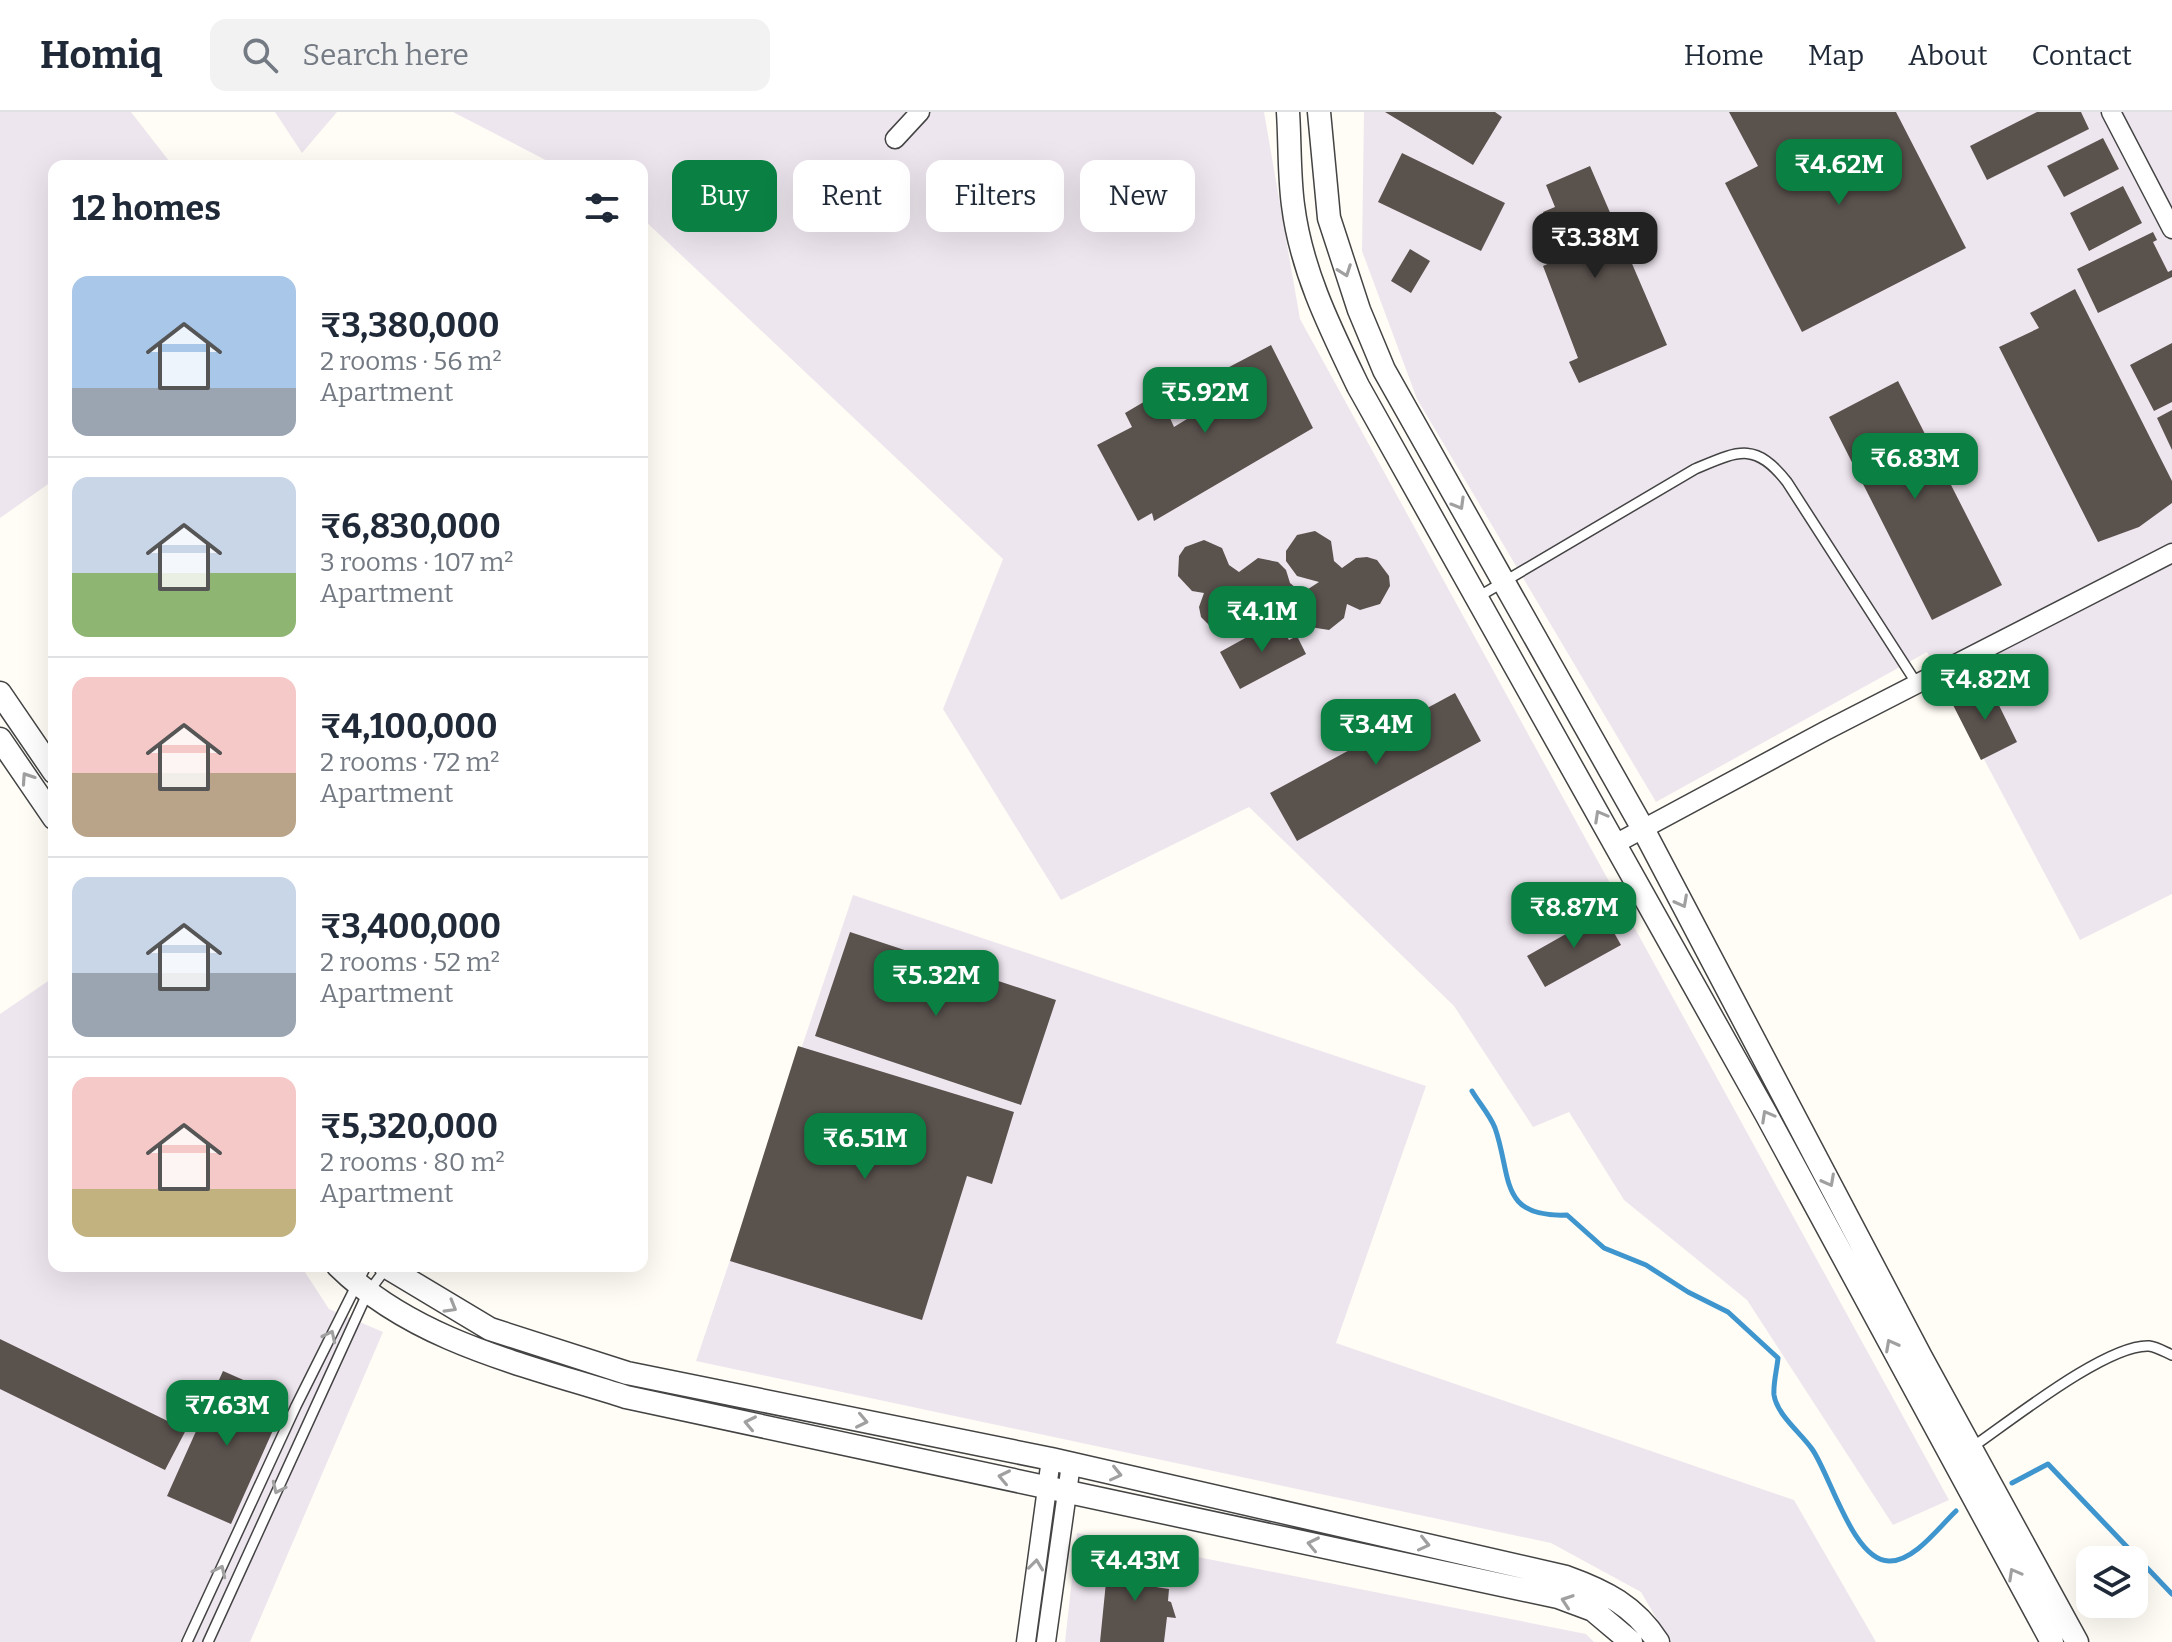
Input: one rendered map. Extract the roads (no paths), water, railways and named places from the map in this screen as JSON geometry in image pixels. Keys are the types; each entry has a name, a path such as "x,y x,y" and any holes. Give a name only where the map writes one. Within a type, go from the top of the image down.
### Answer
{"street":[{"path":"895,139 920,112"},
{"path":"1288,112 1293,204 1303,257 1325,317 1358,386 1615,844 2052,1642"},
{"path":"1319,112 1329,218 1359,310 1391,382 1642,827 2077,1642"},
{"path":"2111,112 2172,229"},
{"path":"1615,844 1642,827 2172,553"},
{"path":"0,693 48,763"},
{"path":"0,739 48,809"},
{"path":"372,1275 490,1329 627,1373 1061,1462 1566,1577 1605,1591 1631,1609 1658,1642"},
{"path":"372,1275 403,1318 484,1352 655,1403 1558,1597 1593,1610 1631,1642"},
{"path":"655,1403 661,1380"},
{"path":"1056,1488 1046,1642 1026,1640 1061,1462"}],"lane":[{"path":"1478,597 1695,469 1726,456 1752,453 1769,459 1787,482 1917,684"},
{"path":"187,1642 372,1275"},
{"path":"208,1642 372,1275"},
{"path":"1971,1448 2080,1374 2121,1352 2148,1346 2172,1355"}],"waterway":[{"path":"1472,1091 1495,1128 1507,1177 1518,1201 1529,1209 1545,1214 1567,1215 1604,1248 1646,1265 1688,1292 1728,1312 1778,1358 1774,1391 1776,1402 1784,1417 1812,1449 1864,1547 1876,1557 1898,1560 1917,1550 1956,1511"},
{"path":"2012,1483 2048,1464 2172,1594"}]}
